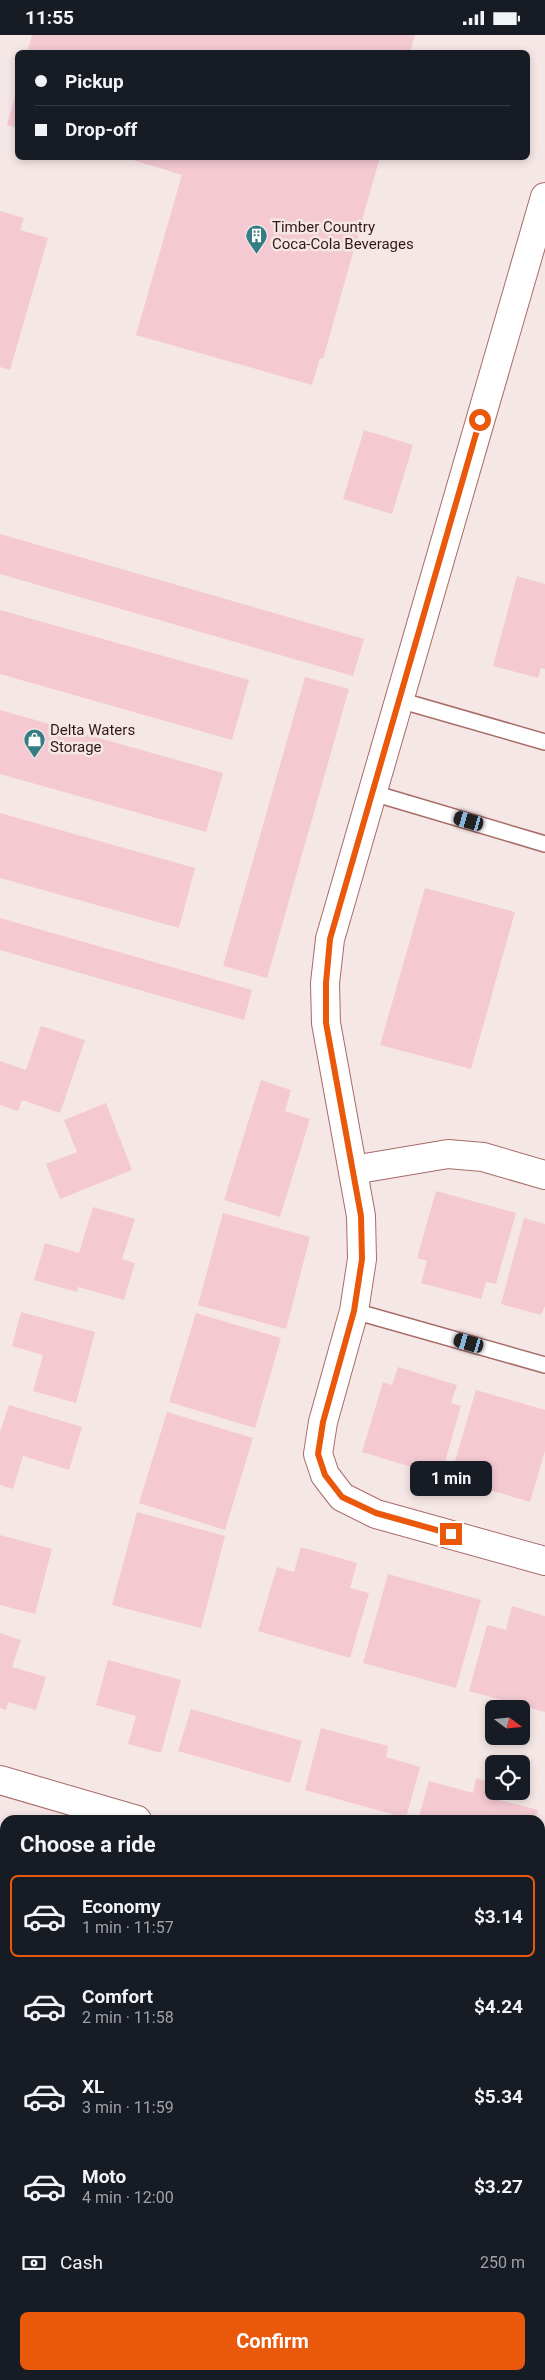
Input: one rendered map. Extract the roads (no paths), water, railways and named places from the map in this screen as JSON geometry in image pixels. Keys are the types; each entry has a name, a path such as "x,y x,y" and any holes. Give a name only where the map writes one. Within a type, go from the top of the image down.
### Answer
{"street":[{"path":"545,197 330,939 326,983 326,1023 361,1216 362,1259 354,1311 323,1422 318,1454 325,1475 342,1497 376,1513 545,1561"},
{"path":"353,1170 448,1155 483,1157 545,1175"},
{"path":"0,1780 120,1815"}],"lane":[{"path":"399,699 545,742"},
{"path":"373,793 545,844"},
{"path":"354,1311 545,1365"}],"place":[{"name":"Timber Country Coca-Cola Beverages","path":"256,255"},
{"name":"Delta Waters Storage","path":"34,758"}]}
